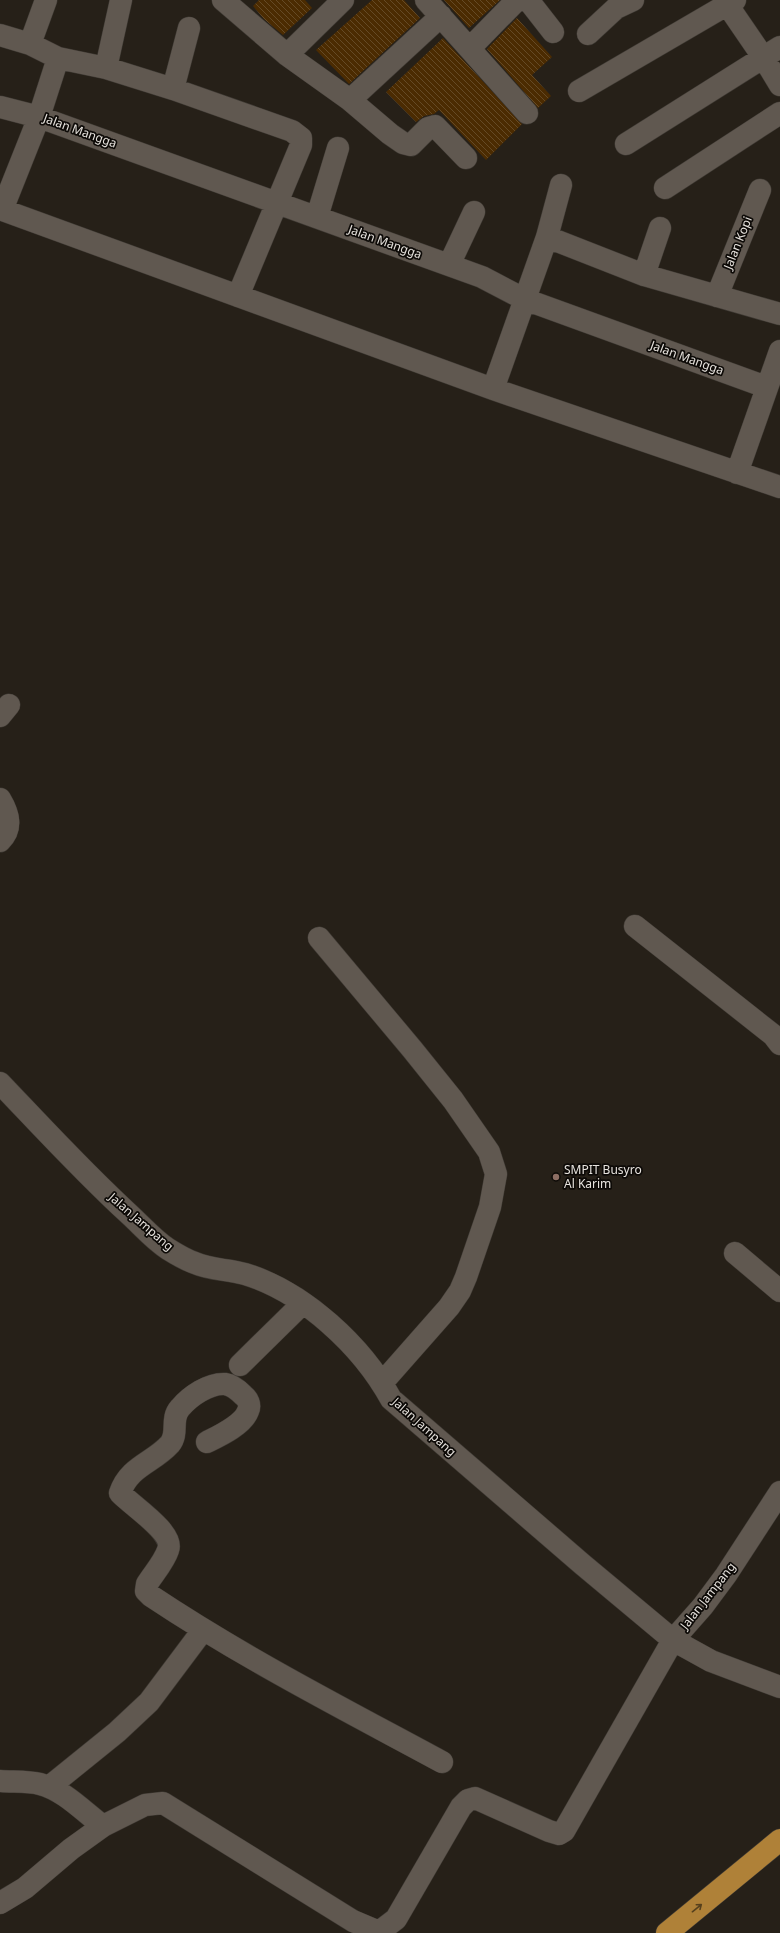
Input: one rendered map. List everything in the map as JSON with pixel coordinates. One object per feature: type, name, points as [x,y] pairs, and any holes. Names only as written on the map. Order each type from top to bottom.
[{"type":"highway","points":[[667,1933],[780,1840]]},
{"type":"street","points":[[30,44],[46,0]]},
{"type":"street","points":[[106,68],[120,0]]},
{"type":"street","points":[[223,0],[287,55],[350,100],[390,134],[403,143],[411,145],[428,128],[435,126],[466,158]]},
{"type":"street","points":[[426,0],[527,113]]},
{"type":"street","points":[[470,48],[517,0]]},
{"type":"street","points":[[528,0],[553,32]]},
{"type":"street","points":[[588,34],[616,8],[632,0]]},
{"type":"street","points":[[579,91],[728,2],[772,52],[780,85]]},
{"type":"street","points":[[287,55],[333,3]]},
{"type":"street","points":[[350,100],[441,16]]},
{"type":"street","points":[[173,90],[189,28]]},
{"type":"street","points":[[0,35],[30,44],[58,58],[106,68],[173,90],[292,131],[301,138],[302,142],[238,296]]},
{"type":"street","points":[[626,144],[772,52]]},
{"type":"street","points":[[58,58],[39,116],[1,209],[493,389],[780,487]]},
{"type":"street","name":"Jalan Mangga","points":[[0,107],[39,116],[482,277],[524,299],[766,386]]},
{"type":"street","points":[[665,188],[780,113]]},
{"type":"street","points":[[317,217],[338,148]]},
{"type":"street","points":[[493,389],[547,237],[561,185]]},
{"type":"street","name":"Jalan Kopi","points":[[717,296],[760,190]]},
{"type":"street","points":[[449,265],[474,212]]},
{"type":"street","points":[[644,275],[660,228]]},
{"type":"street","points":[[547,237],[644,275],[780,314]]},
{"type":"street","points":[[737,473],[766,386],[780,351]]},
{"type":"street","points":[[0,799],[8,816],[9,825],[7,833],[0,841]]},
{"type":"street","points":[[635,926],[773,1035],[780,1044]]},
{"type":"street","points":[[319,938],[412,1049],[452,1100],[489,1152],[496,1174],[490,1207],[460,1292],[449,1307],[382,1383]]},
{"type":"street","name":"Jalan Jampang","points":[[0,1084],[118,1204],[167,1248],[196,1264],[229,1270],[269,1282],[303,1303],[338,1330],[382,1383],[391,1399],[582,1564],[673,1640],[703,1606],[726,1575],[780,1492]]},
{"type":"street","points":[[735,1254],[780,1292]]},
{"type":"street","points":[[240,1365],[303,1303]]},
{"type":"street","points":[[207,1442],[233,1427],[248,1412],[249,1404],[245,1397],[235,1388],[226,1384],[212,1386],[200,1392],[179,1408],[174,1418],[174,1437],[170,1444],[164,1450],[140,1466],[126,1480],[120,1493],[165,1534],[170,1542],[168,1549],[147,1584],[146,1591],[203,1630],[312,1692],[442,1762]]},
{"type":"street","points":[[49,1788],[117,1732],[149,1702],[203,1630]]},
{"type":"street","points":[[0,1903],[25,1888],[71,1849],[103,1826],[145,1805],[163,1803],[353,1921],[379,1932],[396,1919],[461,1807],[468,1800],[475,1798],[549,1831],[559,1834],[564,1831],[673,1640],[711,1661],[780,1687]]},
{"type":"street","points":[[0,1781],[40,1784],[59,1793],[103,1826]]},
{"type":"building","points":[[259,0],[305,0],[312,8],[283,35],[264,19],[253,6]]},
{"type":"building","points":[[372,0],[404,0],[420,18],[349,84],[316,50]]},
{"type":"building","points":[[444,0],[500,0],[469,28]]},
{"type":"building","points":[[517,18],[552,57],[532,75],[551,96],[538,108],[487,49]]},
{"type":"building","points":[[443,38],[522,124],[486,160],[439,110],[434,114],[424,116],[416,122],[386,92]]},
{"type":"place","name":"SMPIT Busyro Al Karim","points":[[556,1177]]}]
